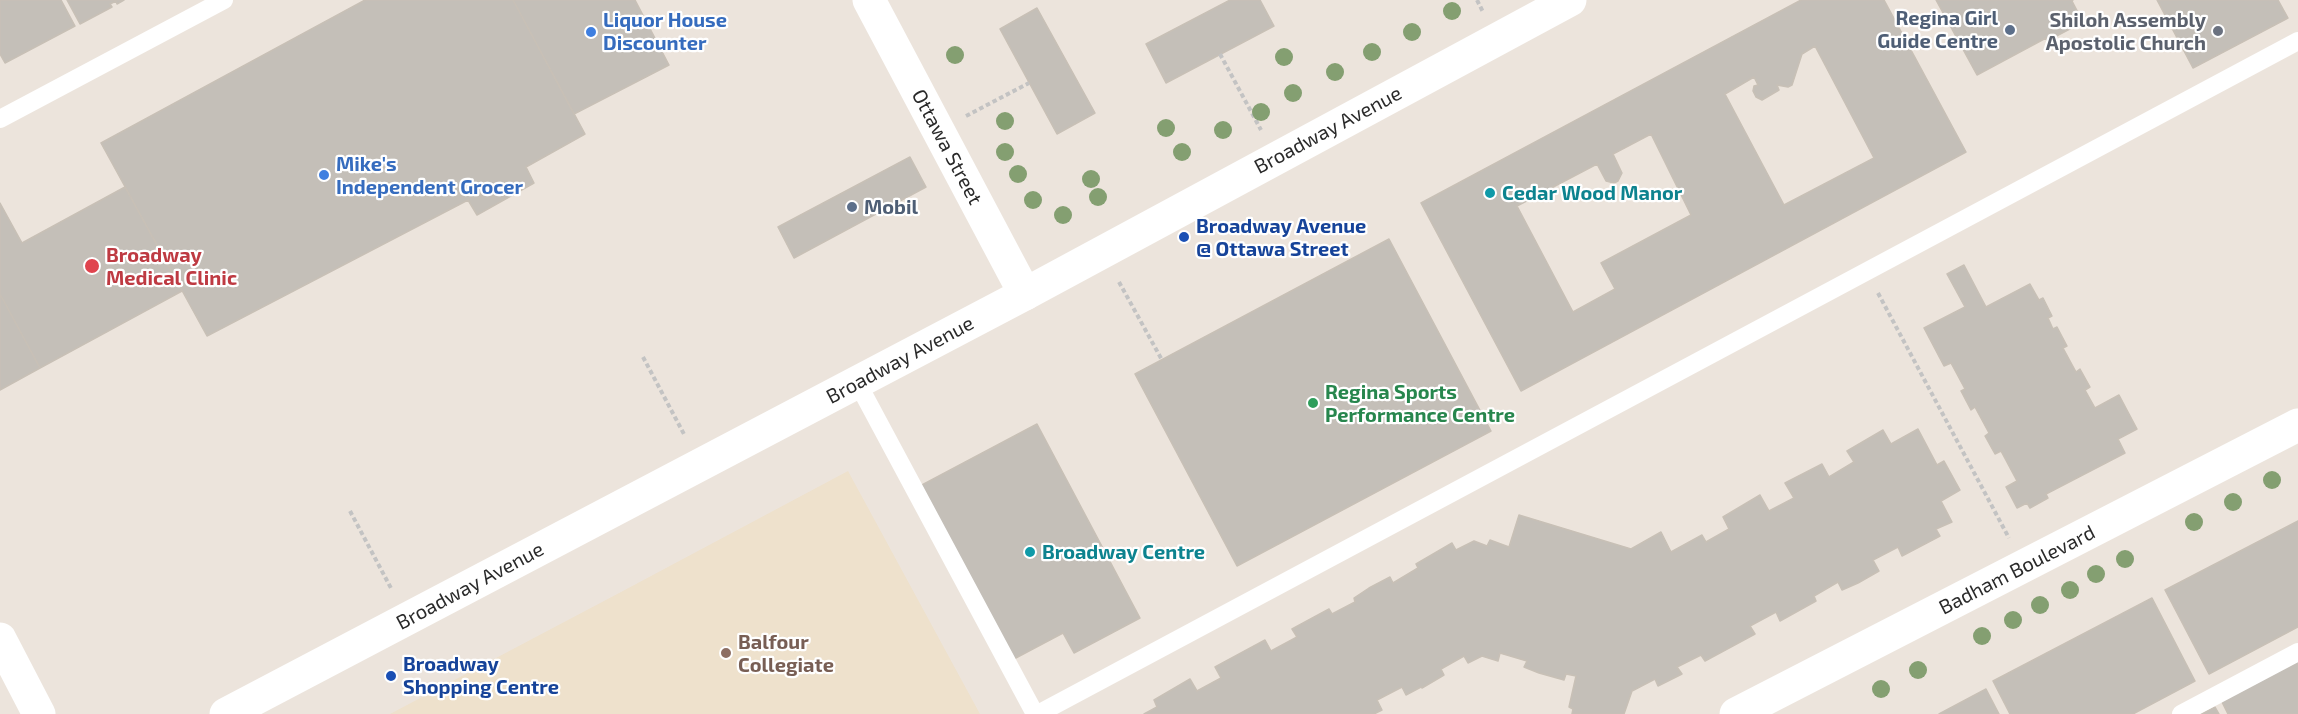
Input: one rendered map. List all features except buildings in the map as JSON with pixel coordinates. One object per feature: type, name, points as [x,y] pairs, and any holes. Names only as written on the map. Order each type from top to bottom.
[{"type":"street","name":"Ottawa Street","points":[[869,0],[1024,294]]},
{"type":"street","name":"Broadway Avenue","points":[[226,714],[1024,294],[1570,0]]},
{"type":"street","name":"Badham Boulevard","points":[[1736,714],[2298,425]]},
{"type":"street","points":[[0,639],[39,714]]},
{"type":"lane","points":[[1,115],[224,0]]},
{"type":"lane","points":[[857,382],[1036,714],[2298,41]]},
{"type":"lane","points":[[2181,714],[2298,652]]},
{"type":"path","points":[[1220,54],[1276,158]]},
{"type":"path","points":[[938,130],[1029,82]]},
{"type":"path","points":[[1102,252],[1162,360]]},
{"type":"path","points":[[1866,272],[2025,567]]},
{"type":"path","points":[[644,357],[700,465]]},
{"type":"path","points":[[350,512],[408,618]]},
{"type":"shaded area","name":"Balfour Collegiate","points":[[848,471],[980,714],[390,714],[621,592]]},
{"type":"place","name":"Regina Girl Guide Centre","points":[[2010,30]]},
{"type":"place","name":"Shiloh Assembly Apostolic Church","points":[[2218,31]]},
{"type":"place","name":"Liquor House Discounter","points":[[591,32]]},
{"type":"place","name":"Mike's Independent Grocer","points":[[324,175]]},
{"type":"place","name":"Cedar Wood Manor","points":[[1490,193]]},
{"type":"place","name":"Mobil","points":[[852,207]]},
{"type":"place","name":"Broadway Avenue @ Ottawa Street","points":[[1184,237]]},
{"type":"place","name":"Broadway Medical Clinic","points":[[92,266]]},
{"type":"place","name":"Regina Sports Performance Centre","points":[[1313,403]]},
{"type":"place","name":"Broadway Centre","points":[[1030,552]]},
{"type":"place","name":"Balfour Collegiate","points":[[726,653]]},
{"type":"place","name":"Broadway Shopping Centre","points":[[391,676]]}]
